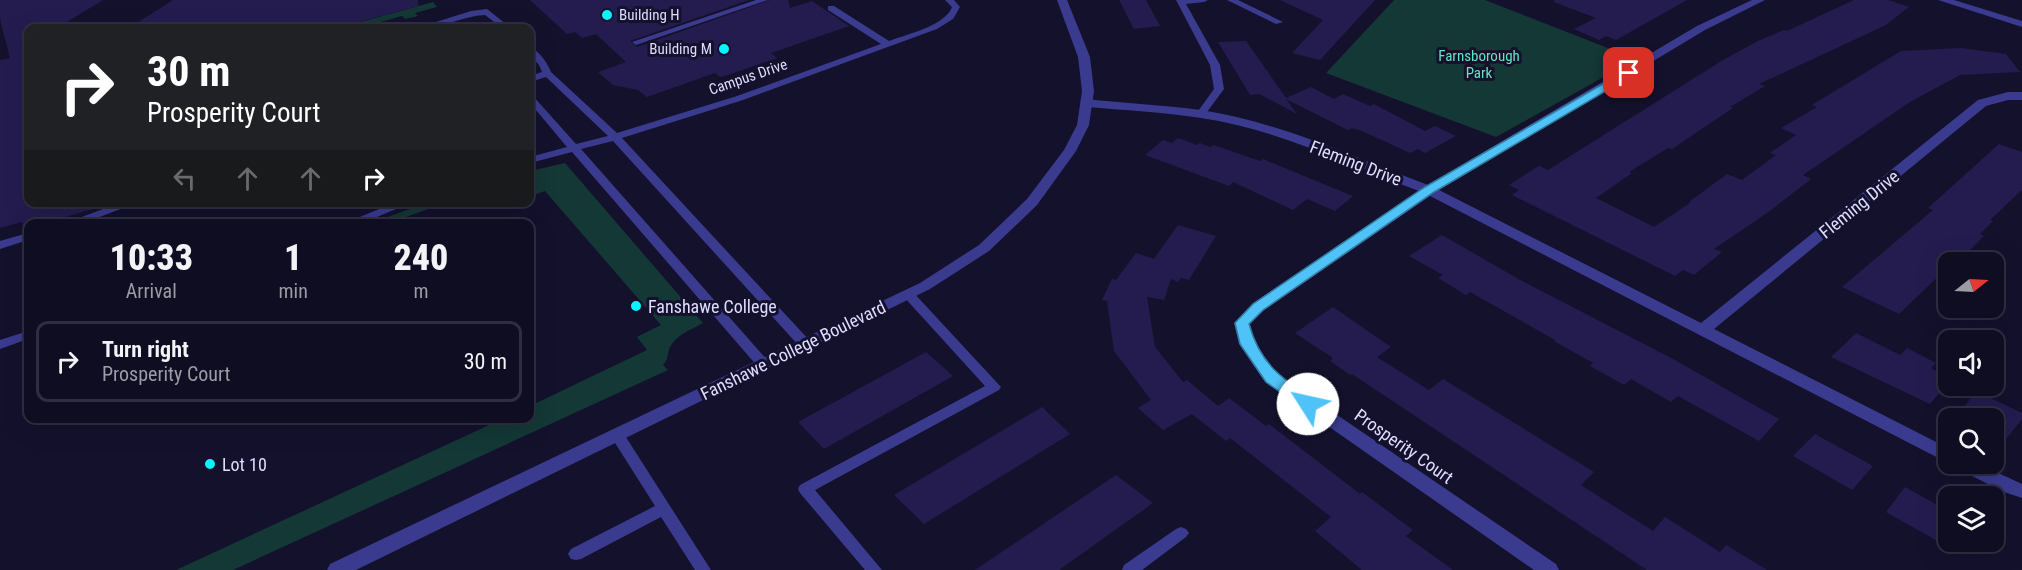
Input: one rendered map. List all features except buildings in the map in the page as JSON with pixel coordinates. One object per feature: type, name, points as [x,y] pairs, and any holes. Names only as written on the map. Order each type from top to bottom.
[{"type":"street","name":"Fanshawe College Boulevard","points":[[337,570],[908,294],[984,248],[1032,202],[1070,151],[1083,125],[1088,91],[1084,57],[1062,0]]},
{"type":"street","points":[[1943,0],[2022,24]]},
{"type":"street","points":[[1429,190],[1701,28],[1756,1]]},
{"type":"street","name":"Fleming Drive","points":[[1704,329],[1982,103],[2008,96],[2022,96]]},
{"type":"street","name":"Fleming Drive","points":[[1086,104],[1200,114],[1275,132],[1429,190],[1938,451]]},
{"type":"street","name":"Prosperity Court","points":[[1429,190],[1258,307],[1242,323],[1247,344],[1271,378],[1549,570]]},
{"type":"street","points":[[1984,474],[2022,491]]},
{"type":"lane","points":[[636,42],[764,0]]},
{"type":"lane","name":"Campus Drive","points":[[534,159],[615,137],[740,98],[888,44],[946,21],[955,12],[956,7],[949,0]]},
{"type":"lane","points":[[1200,114],[1219,89],[1215,65],[1181,1],[1204,0]]},
{"type":"lane","points":[[1232,0],[1280,22]]},
{"type":"lane","points":[[831,8],[888,44]]},
{"type":"lane","points":[[435,24],[474,13],[487,12],[502,24]]},
{"type":"lane","points":[[534,54],[548,73],[615,137],[805,344]]},
{"type":"lane","points":[[534,78],[548,73]]},
{"type":"lane","points":[[534,103],[763,364]]},
{"type":"lane","points":[[83,219],[119,207]]},
{"type":"lane","points":[[362,219],[394,207]]},
{"type":"lane","points":[[0,245],[24,237]]},
{"type":"lane","points":[[874,570],[805,489],[994,387],[908,294]]},
{"type":"lane","points":[[0,345],[24,336]]},
{"type":"lane","points":[[617,435],[703,570]]},
{"type":"lane","points":[[576,554],[663,509]]},
{"type":"lane","points":[[1130,570],[1181,533]]},
{"type":"green space","name":"Farnsborough Park","points":[[1394,0],[1485,0],[1636,59],[1496,137],[1326,73]]},
{"type":"green space","points":[[433,2],[437,7],[415,13],[418,16],[405,19],[402,16],[373,24],[353,24]]},
{"type":"green space","points":[[565,163],[703,323],[673,343],[663,365],[668,370],[233,570],[176,570],[493,423],[534,423],[534,404],[647,350],[637,337],[661,325],[545,191],[534,195],[534,170]]},
{"type":"green space","points":[[415,207],[434,207],[400,219],[382,219]]},
{"type":"place","name":"Building H","points":[[607,15]]},
{"type":"place","name":"Building M","points":[[724,49]]},
{"type":"place","name":"Fanshawe College","points":[[636,306]]},
{"type":"place","name":"Lot 10","points":[[210,464]]},
{"type":"route","points":[[1308,404],[1271,378],[1247,344],[1242,323],[1258,307],[1429,190],[1629,73]]}]
